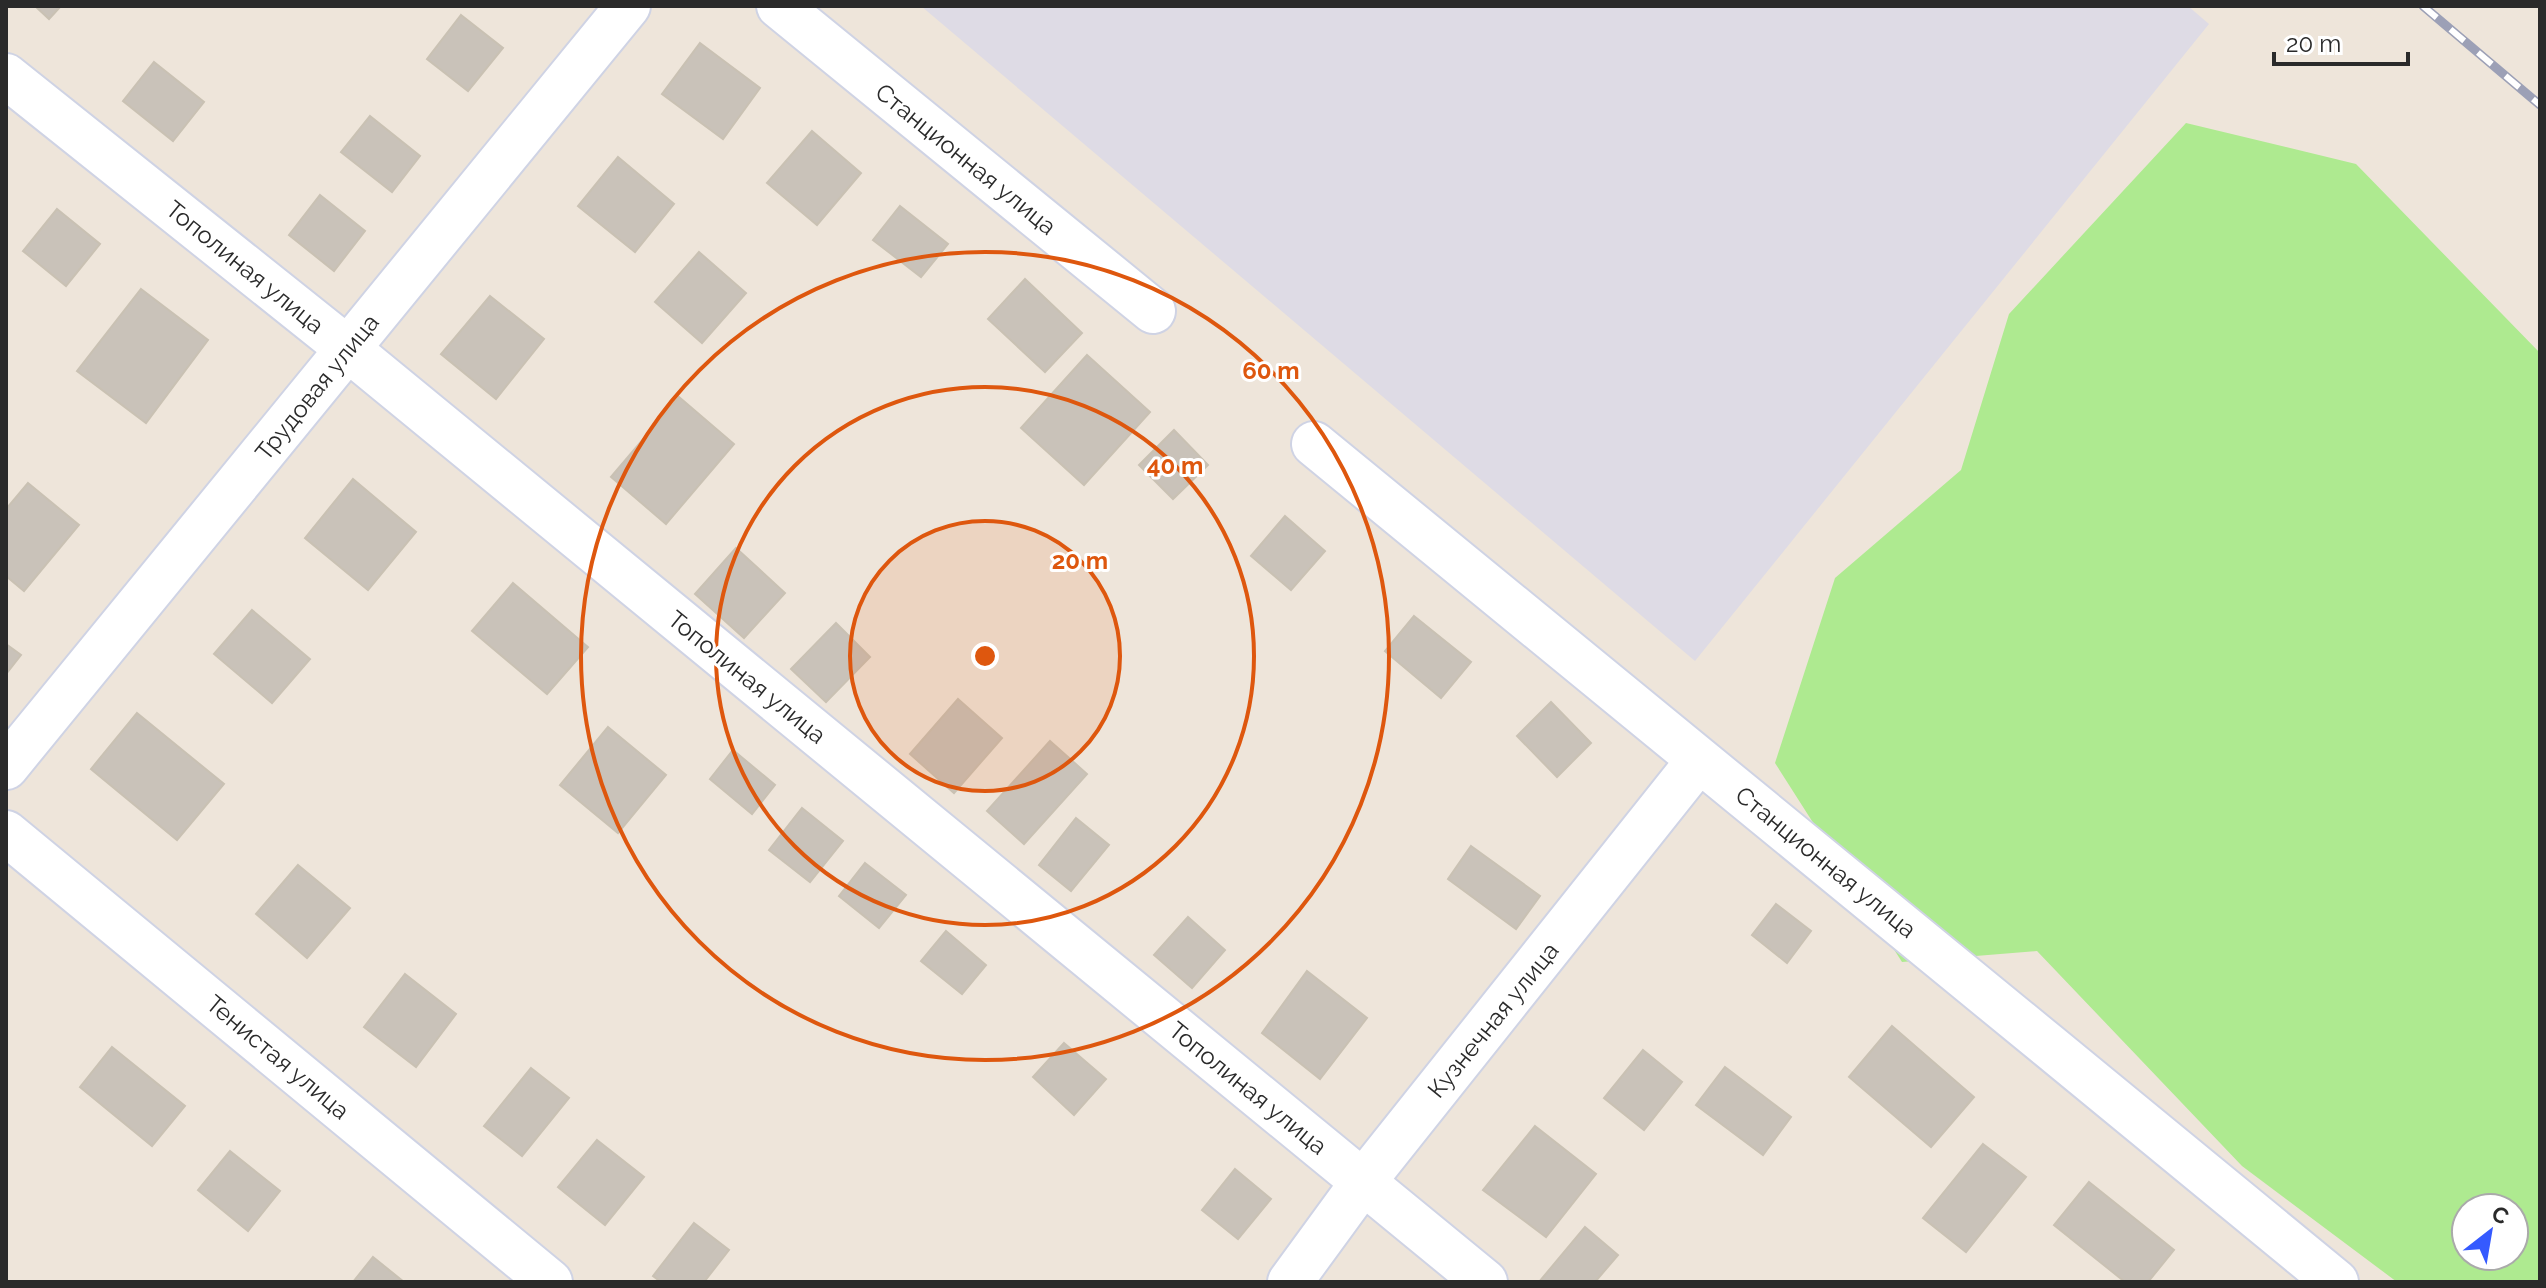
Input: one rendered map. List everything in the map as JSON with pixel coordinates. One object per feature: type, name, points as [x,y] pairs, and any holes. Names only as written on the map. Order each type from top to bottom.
[{"type":"street","name":"Трудовая улица","points":[[6,767],[628,6]]},
{"type":"street","name":"Станционная улица","points":[[779,6],[1153,311]]},
{"type":"street","name":"Тополиная улица","points":[[6,76],[348,349],[1485,1282]]},
{"type":"street","name":"Станционная улица","points":[[1314,444],[2336,1282]]},
{"type":"street","name":"Кузнечная улица","points":[[1290,1282],[1363,1182],[1699,760]]},
{"type":"street","name":"Тенистая улица","points":[[6,833],[550,1282]]},
{"type":"shaded area","points":[[921,6],[2188,6],[2209,24],[1695,661]]},
{"type":"green space","points":[[2186,123],[2356,164],[2540,353],[2540,1282],[2397,1282],[2242,1166],[2037,951],[1902,962],[1775,763],[1835,578],[1961,470],[2009,314]]},
{"type":"building","points":[[35,6],[61,6],[49,19]]},
{"type":"building","points":[[461,15],[503,48],[468,91],[427,59]]},
{"type":"building","points":[[700,43],[760,88],[723,139],[662,94]]},
{"type":"building","points":[[154,62],[204,102],[173,141],[123,101]]},
{"type":"building","points":[[370,116],[420,156],[392,192],[341,152]]},
{"type":"building","points":[[812,131],[861,173],[817,225],[767,183]]},
{"type":"building","points":[[618,157],[674,204],[635,252],[578,206]]},
{"type":"building","points":[[320,195],[365,231],[334,271],[289,235]]},
{"type":"building","points":[[900,206],[948,244],[921,277],[873,240]]},
{"type":"building","points":[[57,209],[100,244],[66,286],[23,251]]},
{"type":"building","points":[[699,252],[746,293],[702,343],[655,302]]},
{"type":"building","points":[[1025,279],[1082,333],[1045,372],[988,319]]},
{"type":"building","points":[[141,289],[208,340],[146,423],[77,371]]},
{"type":"building","points":[[490,296],[544,339],[496,399],[441,354]]},
{"type":"building","points":[[1087,355],[1150,412],[1084,485],[1021,428]]},
{"type":"building","points":[[679,397],[734,444],[666,524],[611,477]]},
{"type":"building","points":[[1174,430],[1208,465],[1173,499],[1139,465]]},
{"type":"building","points":[[353,479],[416,532],[368,590],[305,538]]},
{"type":"building","points":[[28,483],[79,525],[24,591],[6,576],[6,509]]},
{"type":"building","points":[[1285,516],[1325,551],[1291,590],[1251,556]]},
{"type":"building","points":[[736,548],[785,593],[744,638],[695,594]]},
{"type":"building","points":[[513,583],[588,647],[547,694],[472,631]]},
{"type":"building","points":[[252,610],[310,659],[272,703],[214,654]]},
{"type":"building","points":[[1414,616],[1471,662],[1441,698],[1385,651]]},
{"type":"building","points":[[836,623],[870,657],[826,702],[791,669]]},
{"type":"building","points":[[6,644],[21,655],[6,674]]},
{"type":"building","points":[[958,699],[1002,738],[954,793],[910,754]]},
{"type":"building","points":[[1551,702],[1591,743],[1557,777],[1517,736]]},
{"type":"building","points":[[137,713],[224,784],[177,840],[91,769]]},
{"type":"building","points":[[608,727],[666,775],[618,833],[560,785]]},
{"type":"building","points":[[1050,741],[1087,774],[1024,844],[987,811]]},
{"type":"building","points":[[733,750],[775,785],[752,814],[710,779]]},
{"type":"building","points":[[802,808],[843,841],[810,882],[769,850]]},
{"type":"building","points":[[1076,818],[1109,845],[1071,891],[1039,865]]},
{"type":"building","points":[[1471,846],[1540,896],[1516,929],[1448,879]]},
{"type":"building","points":[[865,863],[906,895],[879,928],[839,896]]},
{"type":"building","points":[[298,865],[350,908],[307,958],[256,914]]},
{"type":"building","points":[[1776,904],[1811,931],[1787,963],[1752,935]]},
{"type":"building","points":[[1188,917],[1225,950],[1192,988],[1154,955]]},
{"type":"building","points":[[946,931],[986,965],[962,994],[921,961]]},
{"type":"building","points":[[1307,971],[1367,1018],[1320,1079],[1262,1033]]},
{"type":"building","points":[[405,974],[456,1014],[416,1067],[364,1027]]},
{"type":"building","points":[[1892,1026],[1974,1097],[1931,1147],[1849,1077]]},
{"type":"building","points":[[1064,1043],[1106,1079],[1074,1115],[1033,1077]]},
{"type":"building","points":[[112,1047],[185,1106],[152,1146],[80,1087]]},
{"type":"building","points":[[1643,1050],[1682,1082],[1644,1130],[1604,1098]]},
{"type":"building","points":[[1725,1067],[1791,1117],[1763,1155],[1696,1105]]},
{"type":"building","points":[[531,1068],[569,1098],[522,1156],[484,1126]]},
{"type":"building","points":[[1535,1126],[1596,1174],[1546,1237],[1483,1190]]},
{"type":"building","points":[[597,1140],[644,1177],[605,1225],[558,1187]]},
{"type":"building","points":[[1983,1144],[2026,1177],[1966,1252],[1923,1218]]},
{"type":"building","points":[[230,1151],[280,1191],[248,1231],[198,1190]]},
{"type":"building","points":[[1235,1169],[1271,1199],[1238,1239],[1202,1210]]},
{"type":"building","points":[[2089,1182],[2174,1250],[2148,1282],[2125,1282],[2054,1225]]},
{"type":"building","points":[[694,1223],[729,1250],[704,1282],[661,1282],[653,1276]]},
{"type":"building","points":[[1585,1227],[1618,1255],[1595,1282],[1539,1282]]},
{"type":"building","points":[[373,1257],[404,1282],[353,1282]]},
{"type":"railway","points":[[2423,6],[2540,105]]}]
